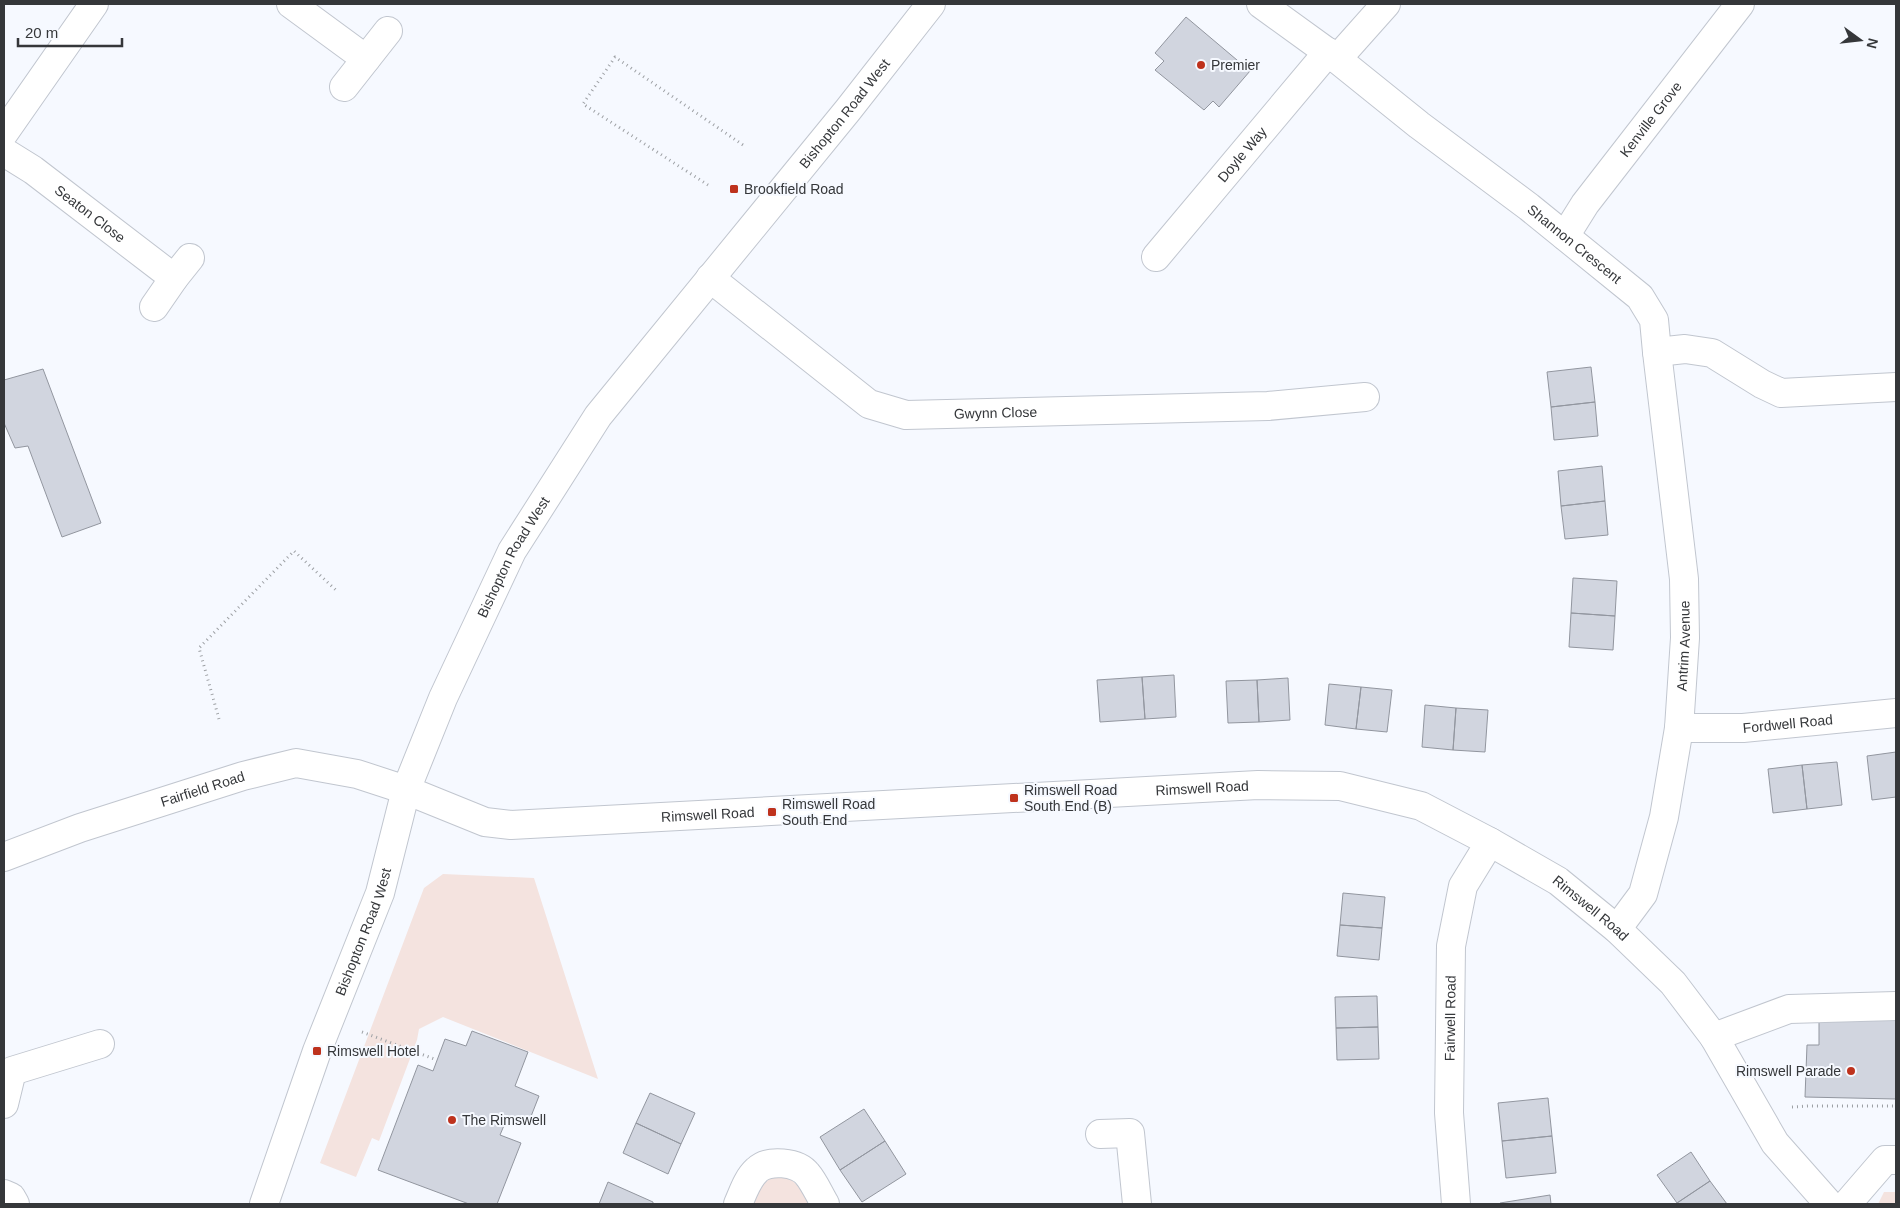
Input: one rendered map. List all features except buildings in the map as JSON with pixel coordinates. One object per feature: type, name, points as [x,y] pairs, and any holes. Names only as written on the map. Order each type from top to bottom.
[{"type":"street","points":[[4,133],[94,4]]},
{"type":"street","points":[[291,4],[366,58]]},
{"type":"street","name":"Bishopton Road West","points":[[264,1204],[317,1051],[380,893],[406,790],[443,698],[512,551],[598,416],[848,110],[931,4]]},
{"type":"street","name":"Shannon Crescent","points":[[1261,4],[1332,56],[1565,236],[1640,297],[1654,320],[1657,352]]},
{"type":"street","name":"Doyle Way","points":[[1156,257],[1332,56],[1386,4]]},
{"type":"street","name":"Kenville Grove","points":[[1565,236],[1585,204],[1740,4]]},
{"type":"street","points":[[344,87],[388,31]]},
{"type":"street","name":"Seaton Close","points":[[4,152],[182,268],[154,307]]},
{"type":"street","name":"Gwynn Close","points":[[710,278],[869,404],[906,415],[1268,406],[1326,389],[1365,397]]},
{"type":"street","points":[[1657,352],[1685,349],[1712,353],[1762,384],[1781,393],[1896,387]]},
{"type":"street","name":"Antrim Avenue","points":[[1617,929],[1643,894],[1664,817],[1679,728],[1685,638],[1684,579],[1657,352]]},
{"type":"street","name":"Fordwell Road","points":[[1679,728],[1743,728],[1896,713]]},
{"type":"street","name":"Fairfield Road","points":[[4,857],[80,828],[243,776],[296,763],[357,774],[406,790]]},
{"type":"street","name":"Rimswell Road","points":[[406,790],[485,822],[511,826],[1258,785],[1340,786],[1421,806],[1490,842],[1558,881],[1617,929],[1673,983],[1714,1038],[1775,1143],[1829,1204]]},
{"type":"street","name":"Fairwell Road","points":[[1456,1204],[1449,1113],[1451,946],[1462,886],[1490,842]]},
{"type":"street","points":[[1714,1038],[1789,1009],[1896,1006]]},
{"type":"street","points":[[4,1104],[12,1071],[100,1044]]},
{"type":"street","points":[[1100,1134],[1130,1133],[1137,1204]]},
{"type":"street","points":[[1847,1204],[1885,1160],[1896,1160]]},
{"type":"street","points":[[738,1204],[746,1184],[757,1169],[773,1163],[789,1164],[806,1172],[825,1204]]},
{"type":"street","points":[[4,1194],[12,1197],[15,1204]]},
{"type":"path","points":[[708,185],[583,104],[615,57],[744,145]]},
{"type":"path","points":[[219,719],[199,648],[294,552],[338,592]]},
{"type":"path","points":[[362,1032],[437,1060]]},
{"type":"path","points":[[1784,1108],[1809,1106],[1896,1106]]},
{"type":"shaded area","points":[[443,874],[534,878],[598,1079],[443,1017],[419,1029],[417,1040],[379,1141],[372,1138],[356,1177],[320,1163],[424,888]]},
{"type":"shaded area","points":[[783,1175],[796,1183],[810,1204],[753,1204],[763,1184],[771,1178]]},
{"type":"shaded area","points":[[1884,1192],[1896,1192],[1896,1204],[1878,1204]]},
{"type":"place","name":"Premier","points":[[1201,65]]},
{"type":"place","name":"Brookfield Road","points":[[734,189]]},
{"type":"place","name":"Rimswell Road South End (B)","points":[[1014,798]]},
{"type":"place","name":"Rimswell Road South End","points":[[772,812]]},
{"type":"place","name":"Rimswell Hotel","points":[[317,1051]]},
{"type":"place","name":"Rimswell Parade","points":[[1851,1071]]},
{"type":"place","name":"The Rimswell","points":[[452,1120]]}]
